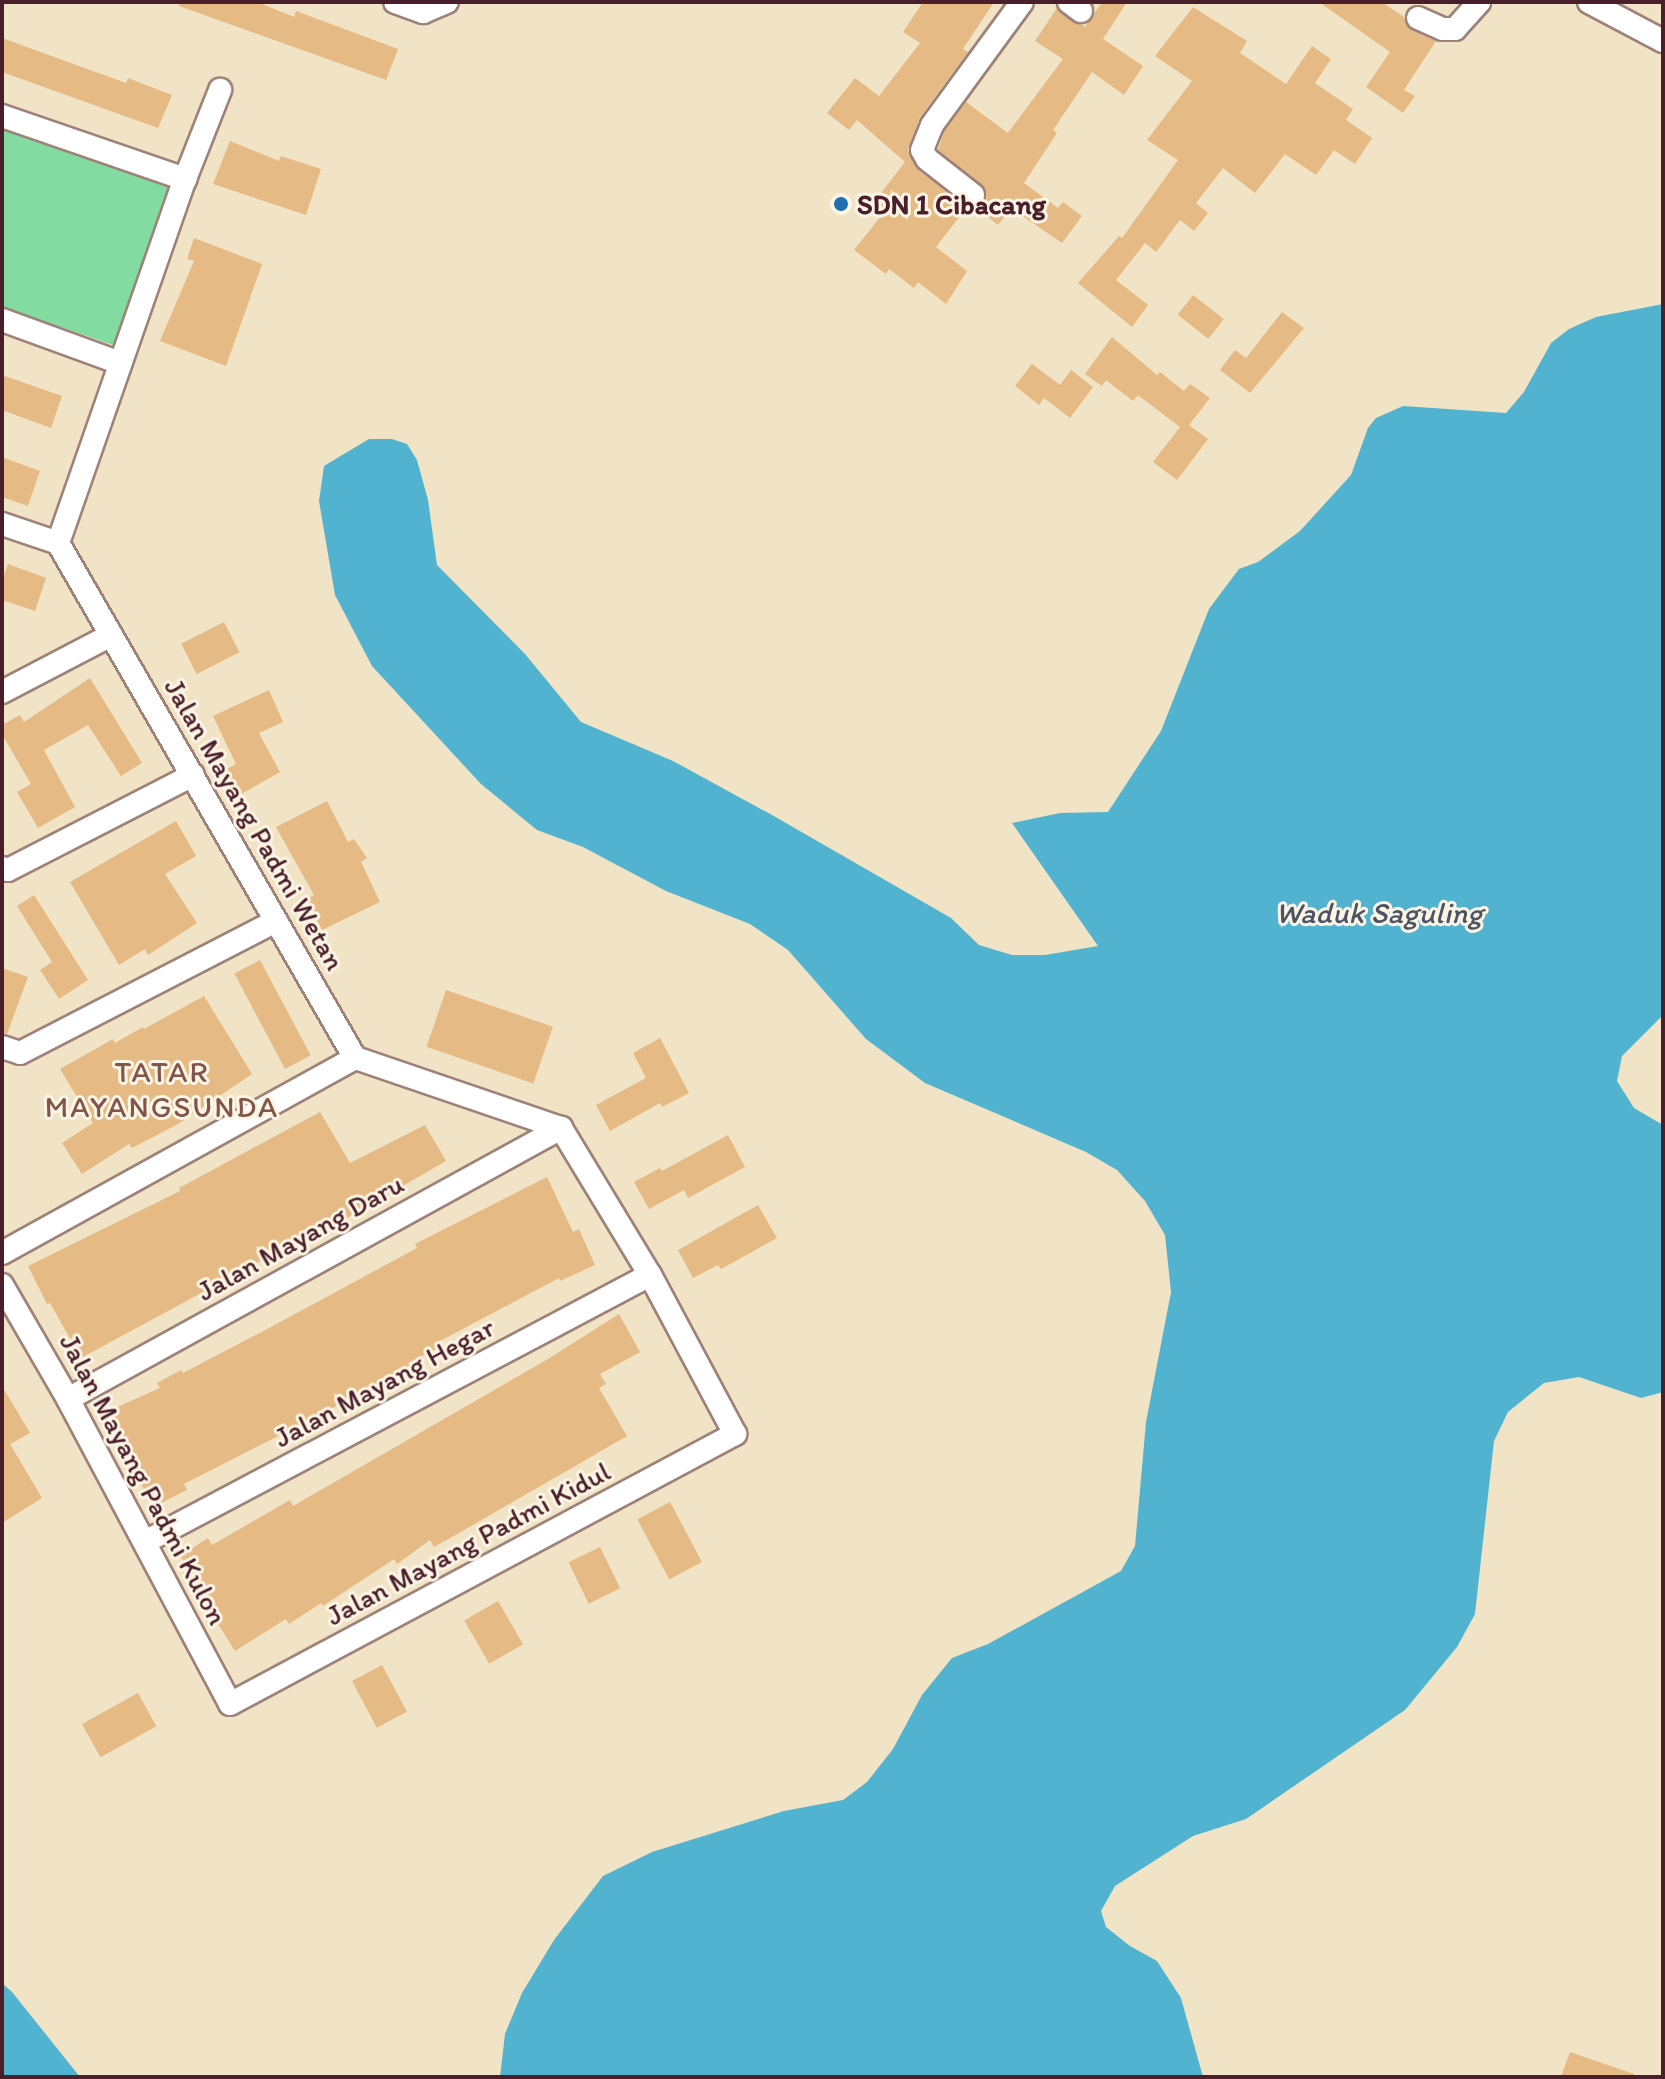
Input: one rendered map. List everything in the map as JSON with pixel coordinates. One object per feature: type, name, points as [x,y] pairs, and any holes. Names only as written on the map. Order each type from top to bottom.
[{"type":"street","points":[[395,2],[423,12],[447,2]]},
{"type":"street","points":[[973,195],[927,159],[922,150],[932,125],[1022,2]]},
{"type":"street","points":[[1418,18],[1443,29],[1455,29],[1479,2]]},
{"type":"street","points":[[1589,2],[1663,41]]},
{"type":"street","points":[[2,524],[58,543],[185,179],[220,90]]},
{"type":"street","points":[[2,116],[185,179]]},
{"type":"street","points":[[2,320],[120,363]]},
{"type":"street","name":"Jalan Mayang Padmi Wetan","points":[[58,543],[355,1058]]},
{"type":"street","points":[[2,692],[111,635]]},
{"type":"street","points":[[2,868],[8,870],[193,775]]},
{"type":"street","points":[[2,1047],[20,1053],[276,921]]},
{"type":"street","points":[[2,1253],[355,1058],[561,1128],[650,1275]]},
{"type":"street","name":"Jalan Mayang Daru","points":[[68,1399],[561,1128]]},
{"type":"street","name":"Jalan Mayang Padmi Kidul","points":[[230,1704],[735,1434],[650,1275]]},
{"type":"street","name":"Jalan Mayang Hegar","points":[[145,1542],[650,1275]]},
{"type":"street","name":"Jalan Mayang Padmi Kulon","points":[[2,1285],[68,1399],[230,1704]]},
{"type":"green space","points":[[2,128],[174,186],[119,347],[2,307]]},
{"type":"water","name":"Waduk Saguling","points":[[1663,304],[1663,1015],[1622,1056],[1617,1081],[1634,1108],[1663,1125],[1663,1392],[1641,1398],[1579,1377],[1544,1383],[1508,1412],[1494,1441],[1475,1614],[1457,1647],[1405,1710],[1246,1819],[1193,1836],[1115,1886],[1101,1911],[1106,1927],[1130,1946],[1157,1961],[1181,1998],[1203,2077],[500,2077],[505,2034],[522,1993],[554,1940],[603,1876],[652,1852],[784,1811],[843,1800],[867,1782],[893,1749],[922,1695],[952,1658],[988,1644],[1121,1571],[1135,1546],[1146,1422],[1171,1292],[1165,1235],[1145,1201],[1117,1170],[1086,1152],[925,1083],[866,1039],[788,950],[750,924],[666,891],[583,847],[537,830],[481,784],[372,666],[335,595],[319,501],[324,466],[369,439],[392,439],[407,444],[417,460],[428,500],[437,565],[525,654],[581,722],[673,761],[772,815],[951,918],[979,945],[1012,955],[1045,955],[1098,946],[1012,823],[1060,813],[1108,812],[1161,731],[1209,609],[1239,569],[1258,562],[1300,531],[1351,475],[1368,428],[1376,418],[1403,406],[1506,413],[1524,392],[1551,343],[1569,329],[1596,317]]},
{"type":"water","points":[[2,1983],[12,1992],[80,2077],[2,2077]]},
{"type":"building","points":[[180,2],[257,2],[294,17],[296,11],[398,49],[386,80],[179,6]]},
{"type":"building","points":[[923,2],[994,2],[963,49],[968,52],[920,117],[908,150],[918,170],[967,207],[936,247],[967,271],[946,304],[918,282],[914,288],[889,269],[886,274],[854,250],[885,211],[874,202],[905,162],[857,120],[849,130],[827,113],[855,78],[879,96],[920,43],[903,32]]},
{"type":"building","points":[[1102,2],[1127,2],[1103,39],[1143,66],[1124,95],[1092,72],[1053,130],[1057,133],[1024,183],[1058,208],[1063,202],[1082,216],[1062,243],[1011,208],[998,225],[976,208],[987,198],[982,185],[938,150],[944,132],[966,102],[1008,133],[1063,59],[1035,41],[1057,8],[1085,27]]},
{"type":"building","points":[[1319,2],[1382,2],[1404,17],[1412,30],[1436,41],[1404,90],[1415,96],[1403,113],[1366,87],[1390,52]]},
{"type":"building","points":[[1193,7],[1247,41],[1240,53],[1286,84],[1312,46],[1331,59],[1315,83],[1353,109],[1346,120],[1372,138],[1355,164],[1334,150],[1316,175],[1285,154],[1255,193],[1223,168],[1196,203],[1208,213],[1194,231],[1180,220],[1156,252],[1145,243],[1116,280],[1148,305],[1132,327],[1078,283],[1119,236],[1122,238],[1178,160],[1147,140],[1192,81],[1155,56]]},
{"type":"building","points":[[2,38],[126,83],[128,78],[172,95],[158,128],[2,72]]},
{"type":"building","points":[[230,141],[279,161],[281,156],[321,169],[306,215],[213,184]]},
{"type":"building","points":[[194,238],[262,264],[226,366],[160,341],[194,261],[187,259]]},
{"type":"building","points":[[1193,295],[1224,319],[1208,339],[1178,315]]},
{"type":"building","points":[[1282,312],[1304,328],[1250,393],[1220,370],[1235,350],[1246,358]]},
{"type":"building","points":[[1112,337],[1157,375],[1160,372],[1184,391],[1190,384],[1210,398],[1189,425],[1208,439],[1177,480],[1153,462],[1180,427],[1138,395],[1133,401],[1106,380],[1102,386],[1085,374]]},
{"type":"building","points":[[1032,364],[1060,385],[1071,370],[1093,387],[1070,418],[1044,398],[1039,405],[1015,386]]},
{"type":"building","points":[[2,375],[62,396],[51,428],[2,410]]},
{"type":"building","points":[[2,457],[40,471],[28,506],[2,497]]},
{"type":"building","points":[[8,564],[46,578],[35,611],[2,600],[2,582]]},
{"type":"building","points":[[224,622],[239,652],[197,674],[181,644]]},
{"type":"building","points":[[90,678],[142,763],[121,776],[88,725],[44,750],[75,807],[38,828],[17,792],[31,784],[2,734],[2,725],[20,715],[24,722]]},
{"type":"building","points":[[269,690],[283,722],[259,733],[280,772],[236,797],[222,772],[236,764],[213,716]]},
{"type":"building","points":[[327,801],[348,842],[354,839],[367,858],[361,862],[380,902],[322,930],[306,899],[314,895],[276,827]]},
{"type":"building","points":[[176,821],[196,856],[165,874],[197,923],[148,955],[145,949],[119,965],[70,882]]},
{"type":"building","points":[[34,895],[88,980],[59,999],[40,970],[52,962],[17,906]]},
{"type":"building","points":[[260,960],[311,1055],[285,1069],[234,974]]},
{"type":"building","points":[[2,968],[28,977],[7,1034],[2,1033]]},
{"type":"building","points":[[446,990],[553,1027],[533,1084],[426,1047]]},
{"type":"building","points":[[204,996],[252,1074],[178,1124],[132,1148],[129,1144],[82,1174],[62,1143],[93,1123],[60,1069],[113,1039],[115,1043]]},
{"type":"building","points":[[660,1038],[689,1093],[662,1107],[660,1103],[610,1131],[596,1105],[646,1078],[633,1053]]},
{"type":"building","points":[[320,1112],[350,1163],[425,1125],[446,1161],[307,1241],[305,1237],[81,1358],[50,1303],[47,1304],[28,1266],[180,1191],[179,1188]]},
{"type":"building","points":[[728,1135],[745,1167],[688,1198],[684,1190],[649,1209],[634,1182],[660,1168],[662,1171]]},
{"type":"building","points":[[547,1177],[573,1232],[579,1229],[595,1265],[560,1281],[559,1278],[440,1341],[442,1346],[408,1363],[411,1368],[184,1484],[187,1490],[153,1507],[104,1413],[160,1388],[157,1383],[181,1370],[183,1373],[271,1327],[417,1248],[415,1244]]},
{"type":"building","points":[[758,1205],[777,1238],[721,1269],[718,1265],[693,1278],[678,1250]]},
{"type":"building","points":[[619,1314],[640,1352],[600,1374],[606,1384],[599,1388],[627,1436],[434,1547],[430,1540],[397,1564],[394,1559],[323,1606],[321,1603],[289,1624],[286,1619],[235,1651],[215,1619],[220,1616],[180,1556],[208,1538],[212,1545],[290,1500],[293,1506],[548,1359]]},
{"type":"building","points":[[2,1386],[30,1433],[10,1444],[42,1498],[2,1523]]},
{"type":"building","points":[[670,1502],[702,1562],[669,1579],[637,1519]]},
{"type":"building","points":[[600,1547],[620,1588],[589,1604],[569,1562]]},
{"type":"building","points":[[498,1601],[523,1644],[489,1664],[464,1620]]},
{"type":"building","points":[[382,1665],[407,1712],[377,1728],[352,1681]]},
{"type":"building","points":[[138,1693],[156,1726],[100,1757],[82,1724]]},
{"type":"building","points":[[1570,2052],[1634,2074],[1633,2077],[1561,2077]]},
{"type":"place","name":"SDN 1 Cibacang","points":[[841,204]]},
{"type":"district","name":"TATAR MAYANGSUNDA","points":[[162,1089]]}]
